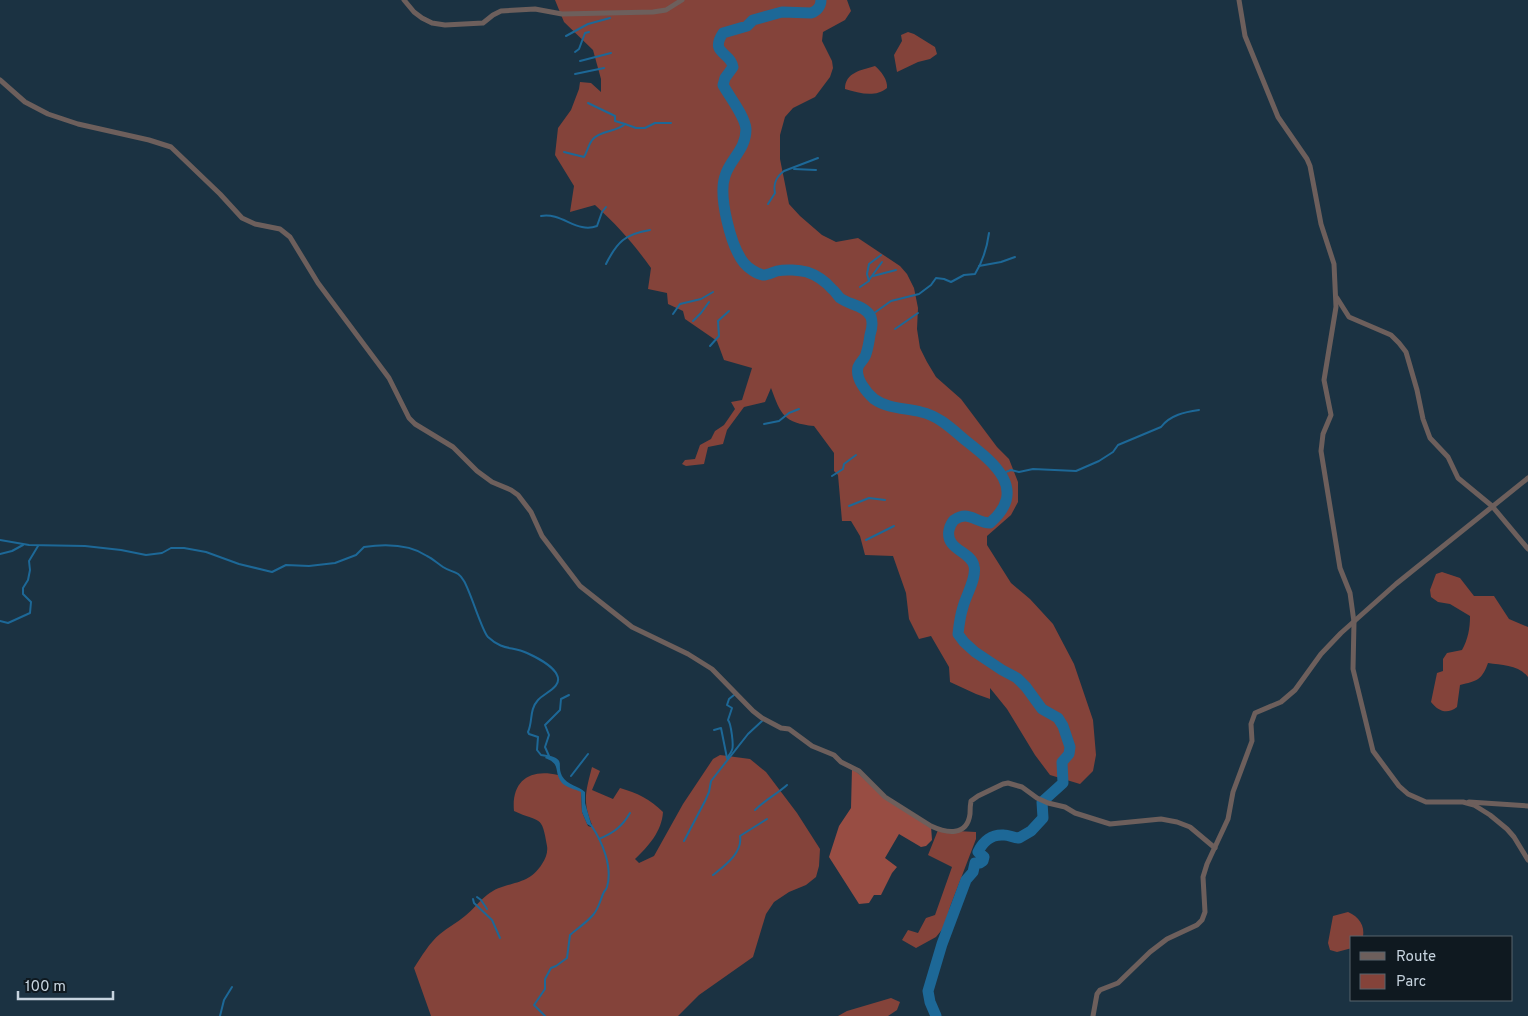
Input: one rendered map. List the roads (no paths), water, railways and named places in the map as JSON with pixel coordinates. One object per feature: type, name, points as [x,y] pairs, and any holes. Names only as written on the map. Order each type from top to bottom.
[{"type":"street","points":[[404,0],[422,18],[445,25],[483,23],[501,11],[535,9],[562,14],[653,12],[666,10],[682,0]]},
{"type":"street","points":[[1239,0],[1245,36],[1278,117],[1310,166],[1321,224],[1334,264],[1336,306],[1324,380],[1331,414],[1323,434],[1321,451],[1340,568],[1350,593],[1354,622],[1352,669],[1373,752],[1399,786],[1408,794],[1426,802],[1528,806]]},
{"type":"street","points":[[0,80],[25,102],[48,114],[78,124],[150,140],[171,147],[242,218],[255,224],[280,230],[290,237],[318,283],[389,378],[410,418],[415,424],[463,455],[477,471],[492,482],[518,495],[531,512],[542,536],[580,586],[632,627],[688,654],[712,669],[762,718],[789,730],[812,746],[834,755],[841,762],[859,772],[886,797],[931,826],[938,830],[959,831],[970,815],[971,801],[1008,783],[1022,787],[1037,798],[1048,803],[1065,807],[1075,813],[1110,824],[1161,819],[1177,822],[1190,827],[1214,848]]},
{"type":"street","points":[[1335,296],[1349,317],[1391,335],[1400,343],[1406,352],[1423,419],[1430,438],[1448,457],[1458,478],[1492,506],[1528,549]]},
{"type":"street","points":[[1093,1016],[1097,994],[1100,990],[1118,983],[1150,952],[1167,939],[1197,925],[1202,920],[1205,912],[1203,877],[1228,819],[1233,792],[1252,741],[1253,717],[1256,713],[1281,702],[1295,690],[1321,654],[1354,622],[1396,584],[1528,478]]},
{"type":"street","points":[[1463,802],[1474,805],[1507,829],[1514,836],[1528,860]]},
{"type":"water","points":[[547,755],[559,761],[560,772],[564,779],[585,792],[585,803],[592,827],[587,824],[582,812],[581,792],[562,783],[554,763],[545,758]]},
{"type":"waterway","points":[[821,0],[818,8],[811,13],[782,12],[753,20],[747,26],[723,33],[719,40],[719,49],[729,58],[733,67],[725,78],[723,85],[740,112],[746,129],[741,149],[727,170],[723,185],[723,196],[730,234],[744,263],[755,272],[763,275],[784,270],[807,272],[824,281],[840,298],[865,310],[871,317],[872,326],[868,347],[857,371],[868,393],[885,405],[921,412],[939,420],[986,457],[1003,477],[1007,488],[1006,499],[1001,511],[990,523],[964,516],[954,520],[949,529],[951,542],[972,561],[975,571],[964,602],[958,634],[975,652],[1017,678],[1042,709],[1058,718],[1063,726],[1070,747],[1069,754],[1062,762],[1063,783],[1042,802],[1043,818],[1031,831],[1019,838],[1004,835],[992,837],[982,845],[978,852],[984,857],[983,861],[975,863],[973,872],[966,880],[942,944],[928,991],[936,1016]]},
{"type":"waterway","points":[[566,36],[588,24],[610,18]]},
{"type":"waterway","points":[[575,52],[579,49],[585,33],[589,32]]},
{"type":"waterway","points":[[580,61],[611,53]]},
{"type":"waterway","points":[[575,74],[604,68]]},
{"type":"waterway","points":[[588,103],[615,116],[615,121],[625,124]]},
{"type":"waterway","points":[[564,152],[584,157],[590,143],[596,136],[622,127],[625,124],[636,128],[645,128],[655,123],[671,123]]},
{"type":"waterway","points":[[768,204],[775,193],[775,183],[784,171],[818,158]]},
{"type":"waterway","points":[[794,169],[816,170]]},
{"type":"waterway","points":[[541,216],[556,217],[590,228],[597,226],[606,207]]},
{"type":"waterway","points":[[606,264],[614,250],[623,240],[634,234],[650,230]]},
{"type":"waterway","points":[[870,316],[891,301],[919,294],[931,285],[936,278],[951,282],[964,275],[975,274],[984,254],[989,233]]},
{"type":"waterway","points":[[860,287],[869,281],[867,274],[869,264],[881,255]]},
{"type":"waterway","points":[[979,266],[1015,257]]},
{"type":"waterway","points":[[869,280],[882,262]]},
{"type":"waterway","points":[[873,276],[896,270]]},
{"type":"waterway","points":[[673,314],[680,304],[701,299],[713,292]]},
{"type":"waterway","points":[[693,321],[709,302]]},
{"type":"waterway","points":[[710,346],[719,336],[718,321],[729,311]]},
{"type":"waterway","points":[[895,329],[918,313]]},
{"type":"waterway","points":[[764,424],[779,421],[789,413],[799,409]]},
{"type":"waterway","points":[[1004,479],[1006,472],[1011,470],[1019,472],[1033,469],[1076,471],[1099,461],[1113,452],[1118,445],[1161,427],[1173,417],[1199,410]]},
{"type":"waterway","points":[[832,476],[843,469],[844,464],[856,455]]},
{"type":"waterway","points":[[849,506],[869,498],[885,500]]},
{"type":"waterway","points":[[866,540],[894,526]]},
{"type":"waterway","points":[[0,540],[29,545],[85,546],[146,555],[162,553],[171,548],[184,548],[206,552],[239,564],[272,572],[286,565],[309,566],[335,563],[356,555],[364,547],[380,545],[413,549],[462,577],[488,637],[498,644],[535,657],[548,665],[557,675],[558,679],[555,686],[535,704],[528,732],[538,737],[537,750],[541,755],[547,756]]},
{"type":"waterway","points":[[0,554],[12,551],[23,545]]},
{"type":"waterway","points":[[0,621],[8,623],[30,613],[31,602],[23,594],[23,588],[28,580],[29,561],[38,546]]},
{"type":"waterway","points":[[549,756],[545,747],[549,735],[545,725],[560,710],[561,699],[569,695]]},
{"type":"waterway","points":[[727,758],[733,748],[728,720],[732,708],[727,705],[729,699],[734,695]]},
{"type":"waterway","points":[[684,841],[705,801],[711,781],[748,734],[762,721]]},
{"type":"waterway","points":[[714,730],[721,728],[727,758]]},
{"type":"waterway","points":[[571,776],[588,754]]},
{"type":"waterway","points":[[755,810],[787,785]]},
{"type":"waterway","points":[[599,839],[617,829],[630,813]]},
{"type":"waterway","points":[[713,875],[736,853],[739,848],[740,836],[767,819]]},
{"type":"waterway","points":[[545,1016],[534,1005],[545,989],[545,979],[551,968],[567,958],[570,935],[595,912],[607,887],[609,871],[605,854],[591,825]]},
{"type":"waterway","points":[[477,897],[487,909]]},
{"type":"waterway","points":[[473,899],[474,903],[492,920],[500,938]]},
{"type":"waterway","points":[[220,1016],[224,1000],[232,987]]}]
